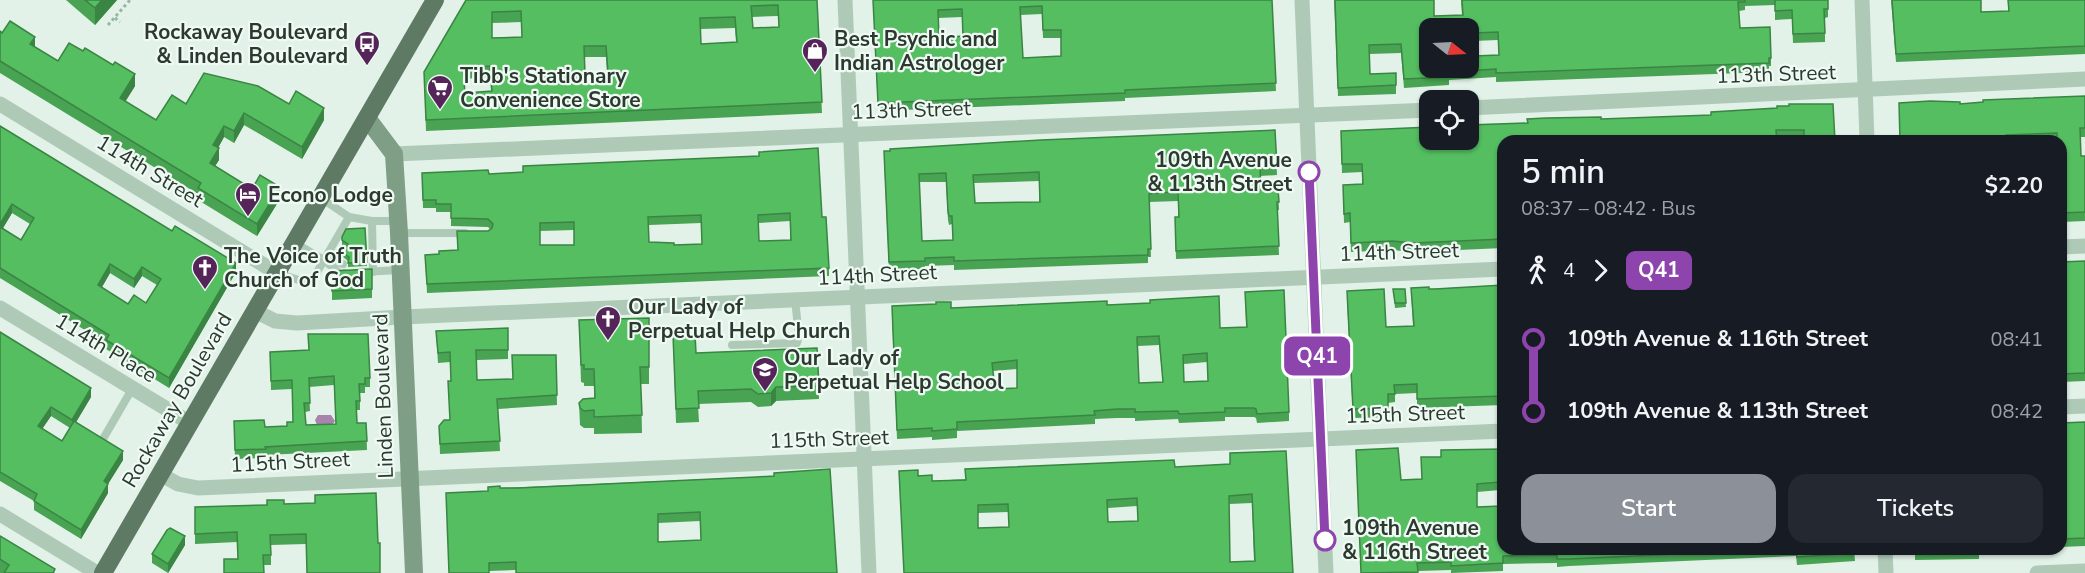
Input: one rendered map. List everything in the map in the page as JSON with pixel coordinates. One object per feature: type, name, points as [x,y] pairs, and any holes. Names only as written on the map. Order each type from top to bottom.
[{"type":"main road","name":"Rockaway Boulevard","points":[[103,573],[435,0]]},
{"type":"main road","points":[[367,118],[394,154]]},
{"type":"main road","name":"Linden Boulevard","points":[[394,154],[414,573]]},
{"type":"street","points":[[845,0],[869,573]]},
{"type":"street","points":[[1302,0],[1326,573]]},
{"type":"street","points":[[1862,0],[1868,135]]},
{"type":"street","name":"113th Street","points":[[1479,108],[2085,79]]},
{"type":"street","name":"114th Street","points":[[0,104],[277,273]]},
{"type":"street","name":"113th Street","points":[[394,154],[1419,110]]},
{"type":"street","points":[[2067,247],[2085,246]]},
{"type":"street","name":"114th Street","points":[[255,311],[275,321],[297,323],[1497,269]]},
{"type":"street","name":"114th Place","points":[[0,308],[190,423]]},
{"type":"street","points":[[2067,407],[2085,406]]},
{"type":"street","name":"115th Street","points":[[160,474],[178,483],[198,488],[1497,431]]},
{"type":"street","points":[[0,514],[98,573]]},
{"type":"street","points":[[1885,555],[1886,573]]},
{"type":"street","points":[[2037,573],[2085,571]]},
{"type":"lane","points":[[321,198],[349,217],[399,227],[477,233]]},
{"type":"lane","points":[[277,273],[309,282],[314,279],[349,217]]},
{"type":"lane","points":[[372,221],[369,250],[373,272]]},
{"type":"lane","points":[[324,260],[342,240]]},
{"type":"lane","points":[[295,243],[324,260],[340,274],[401,270]]},
{"type":"lane","points":[[324,260],[342,251]]},
{"type":"lane","points":[[324,260],[343,264]]},
{"type":"lane","points":[[732,345],[797,343],[799,336],[795,300]]},
{"type":"lane","points":[[103,439],[132,389]]},
{"type":"path","points":[[108,25],[130,0]]},
{"type":"path","points":[[115,18],[120,22]]},
{"type":"shaded area","points":[[318,415],[331,415],[335,421],[332,425],[317,425],[315,420]]},
{"type":"building","points":[[85,0],[102,0],[95,8]]},
{"type":"building","points":[[466,0],[817,0],[822,102],[426,120],[424,72]],"holes":[[[778,5],[779,27],[753,28],[751,6]],[[521,11],[522,37],[492,38],[492,12]],[[735,17],[737,42],[701,44],[700,18]],[[584,46],[606,46],[608,73],[585,74]],[[490,66],[492,91],[465,93],[463,68]]]},
{"type":"building","points":[[873,0],[1272,0],[1276,83],[1125,90],[1125,93],[878,103]],"holes":[[[1042,6],[1043,30],[1061,30],[1061,56],[1023,58],[1020,7]],[[962,9],[963,36],[939,38],[938,10]]]},
{"type":"building","points":[[1335,0],[1434,0],[1434,16],[1463,15],[1462,0],[1745,0],[1745,2],[1738,2],[1740,28],[1770,27],[1771,58],[1769,58],[1769,63],[1496,73],[1496,69],[1479,70],[1479,56],[1499,55],[1498,32],[1479,33],[1479,18],[1419,18],[1419,78],[1426,78],[1404,79],[1401,44],[1369,45],[1370,74],[1396,73],[1396,85],[1338,88]]},
{"type":"building","points":[[1775,0],[1828,0],[1828,9],[1824,9],[1825,33],[1793,34],[1792,10],[1775,11]]},
{"type":"building","points":[[1892,0],[1981,0],[1981,12],[2009,11],[2008,0],[2085,0],[2085,46],[1896,54]]},
{"type":"building","points":[[10,21],[35,37],[30,44],[58,61],[69,43],[83,51],[85,48],[113,65],[115,62],[135,74],[120,98],[156,120],[172,95],[186,104],[204,73],[258,86],[289,104],[296,91],[324,108],[302,147],[244,113],[234,131],[224,126],[213,145],[219,148],[210,163],[252,189],[260,175],[280,187],[257,224],[198,188],[201,183],[0,61],[0,31],[2,33]]},
{"type":"building","points":[[2085,96],[2085,128],[2080,128],[2081,156],[2085,156],[2085,212],[2067,213],[2067,135],[2057,135],[2057,133],[1900,135],[1899,103],[1930,101],[1960,102],[1960,104],[1983,102],[1983,100]]},
{"type":"building","points":[[1833,104],[1835,135],[1804,135],[1804,130],[1776,130],[1776,135],[1497,135],[1497,239],[1351,243],[1350,213],[1344,214],[1343,185],[1363,184],[1362,164],[1342,164],[1341,131],[1419,127],[1419,150],[1479,150],[1479,125],[1528,123],[1527,119],[1546,118],[1601,117],[1601,119],[1711,115],[1711,112],[1777,108],[1777,106]]},
{"type":"building","points":[[0,126],[172,231],[175,226],[236,263],[169,378],[106,340],[109,335],[0,268],[0,227],[21,240],[34,218],[12,204],[0,224]],"holes":[[[110,264],[134,279],[142,267],[161,279],[146,303],[134,295],[128,304],[98,285]]]},
{"type":"building","points":[[1275,130],[1277,167],[1260,168],[1261,190],[1278,189],[1279,246],[1176,251],[1175,217],[1179,217],[1178,192],[1149,194],[1151,249],[1148,249],[1148,255],[954,261],[954,257],[889,262],[884,151],[1041,140]],"holes":[[[1039,172],[1040,202],[975,203],[973,175]],[[946,173],[948,212],[949,216],[952,216],[953,240],[922,241],[919,174]]]},
{"type":"building","points":[[818,148],[822,217],[826,217],[829,268],[427,284],[425,255],[439,254],[439,251],[458,250],[457,231],[488,231],[493,224],[488,219],[451,218],[451,204],[436,204],[436,200],[423,200],[422,173],[488,170],[489,174],[523,172],[523,166],[759,156],[759,152]],"holes":[[[790,213],[791,240],[759,241],[758,215]],[[701,215],[702,244],[674,245],[674,243],[649,242],[648,217]],[[574,222],[574,245],[540,245],[540,223]]]},
{"type":"building","points":[[365,228],[367,262],[348,263],[349,257],[343,253],[348,244],[342,240],[342,237],[346,229]]},
{"type":"building","points":[[2085,261],[2085,373],[2067,374],[2067,262]]},
{"type":"building","points":[[372,269],[372,289],[332,291],[332,271]]},
{"type":"building","points":[[1497,285],[1497,396],[1417,399],[1417,384],[1394,385],[1395,394],[1388,394],[1388,408],[1353,409],[1347,291],[1384,289],[1386,327],[1414,326],[1411,288]]},
{"type":"building","points":[[1393,289],[1405,289],[1406,303],[1395,303]]},
{"type":"building","points":[[1284,290],[1289,412],[1257,414],[1254,408],[1225,408],[1225,412],[1179,414],[1178,411],[1135,412],[1135,409],[1117,409],[1094,411],[1095,415],[957,422],[957,429],[897,430],[892,306],[951,302],[951,308],[1107,301],[1107,305],[1219,296],[1220,328],[1247,327],[1245,292]],"holes":[[[1159,336],[1163,382],[1139,383],[1137,337]],[[1207,353],[1208,381],[1184,382],[1183,355]],[[1017,360],[1017,388],[995,389],[992,363]]]},
{"type":"building","points":[[649,318],[649,367],[640,367],[642,415],[594,417],[594,410],[584,411],[580,408],[579,403],[583,399],[595,398],[594,369],[584,369],[584,365],[581,365],[579,320]]},
{"type":"building","points":[[508,328],[508,350],[476,350],[477,380],[513,379],[512,355],[556,355],[557,395],[497,399],[500,441],[440,444],[439,426],[444,420],[450,420],[448,381],[451,381],[450,352],[438,353],[436,331]]},
{"type":"building","points":[[0,332],[91,388],[72,420],[51,407],[38,426],[62,441],[74,421],[123,451],[104,481],[108,484],[81,530],[34,501],[37,494],[0,472]]},
{"type":"building","points":[[308,334],[368,334],[370,378],[365,378],[365,384],[359,384],[360,401],[356,401],[357,423],[366,423],[367,441],[235,450],[234,421],[264,420],[265,427],[287,426],[287,422],[293,422],[292,380],[271,381],[270,352],[309,350]],"holes":[[[334,376],[336,424],[306,425],[304,403],[310,403],[309,378]]]},
{"type":"building","points":[[695,334],[696,353],[817,348],[819,386],[776,387],[771,393],[758,394],[751,389],[698,391],[699,408],[676,409],[673,335]]},
{"type":"building","points":[[2085,422],[2085,538],[2067,539],[2067,423]]},
{"type":"building","points":[[1398,448],[1401,480],[1422,479],[1421,457],[1441,457],[1441,450],[1497,449],[1497,482],[1477,484],[1477,507],[1497,506],[1497,555],[1557,555],[1503,556],[1503,563],[1451,566],[1451,562],[1417,563],[1418,572],[1361,573],[1356,450]]},
{"type":"building","points":[[1286,451],[1293,573],[904,573],[899,471],[918,470],[918,476],[932,475],[932,481],[966,480],[965,469],[1174,460],[1175,467],[1230,464],[1230,453]],"holes":[[[1252,494],[1255,561],[1230,562],[1229,496]],[[1137,498],[1138,521],[1108,522],[1107,500]],[[1008,504],[1009,527],[978,528],[978,505]]]},
{"type":"building","points":[[830,469],[837,573],[516,573],[516,562],[489,563],[489,573],[449,573],[446,493],[488,491],[488,487],[500,486],[500,488],[518,488],[756,477],[774,476],[774,473]],"holes":[[[700,512],[701,540],[658,542],[658,514]]]},
{"type":"building","points":[[376,493],[380,573],[307,573],[306,534],[270,535],[271,555],[263,555],[264,573],[224,573],[224,559],[238,559],[237,532],[195,534],[195,507],[267,505],[267,500],[284,500],[284,504],[315,503],[315,495]]},
{"type":"building","points":[[170,528],[185,536],[168,564],[152,554]]},
{"type":"building","points":[[0,536],[55,569],[53,573],[4,573],[9,565],[0,559]]},
{"type":"building","points":[[1557,555],[1655,555],[1569,559],[1557,559]]},
{"type":"building","points":[[1797,555],[1826,555],[1797,557]]},
{"type":"bus line","name":"Q41","points":[[1309,172],[1325,540]]},
{"type":"place","name":"Rockaway Boulevard & Linden Boulevard","points":[[367,67]]},
{"type":"place","name":"Best Psychic and Indian Astrologer","points":[[815,74]]},
{"type":"place","name":"Tibb's Stationary Convenience Store","points":[[440,111]]},
{"type":"place","name":"109th Avenue & 113th Street","points":[[1309,172]]},
{"type":"place","name":"Econo Lodge","points":[[248,218]]},
{"type":"place","name":"The Voice of Truth Church of God","points":[[205,291]]},
{"type":"place","name":"Our Lady of Perpetual Help Church","points":[[608,342]]},
{"type":"place","name":"Our Lady of Perpetual Help School","points":[[765,393]]},
{"type":"place","name":"109th Avenue & 116th Street","points":[[1325,540]]}]
